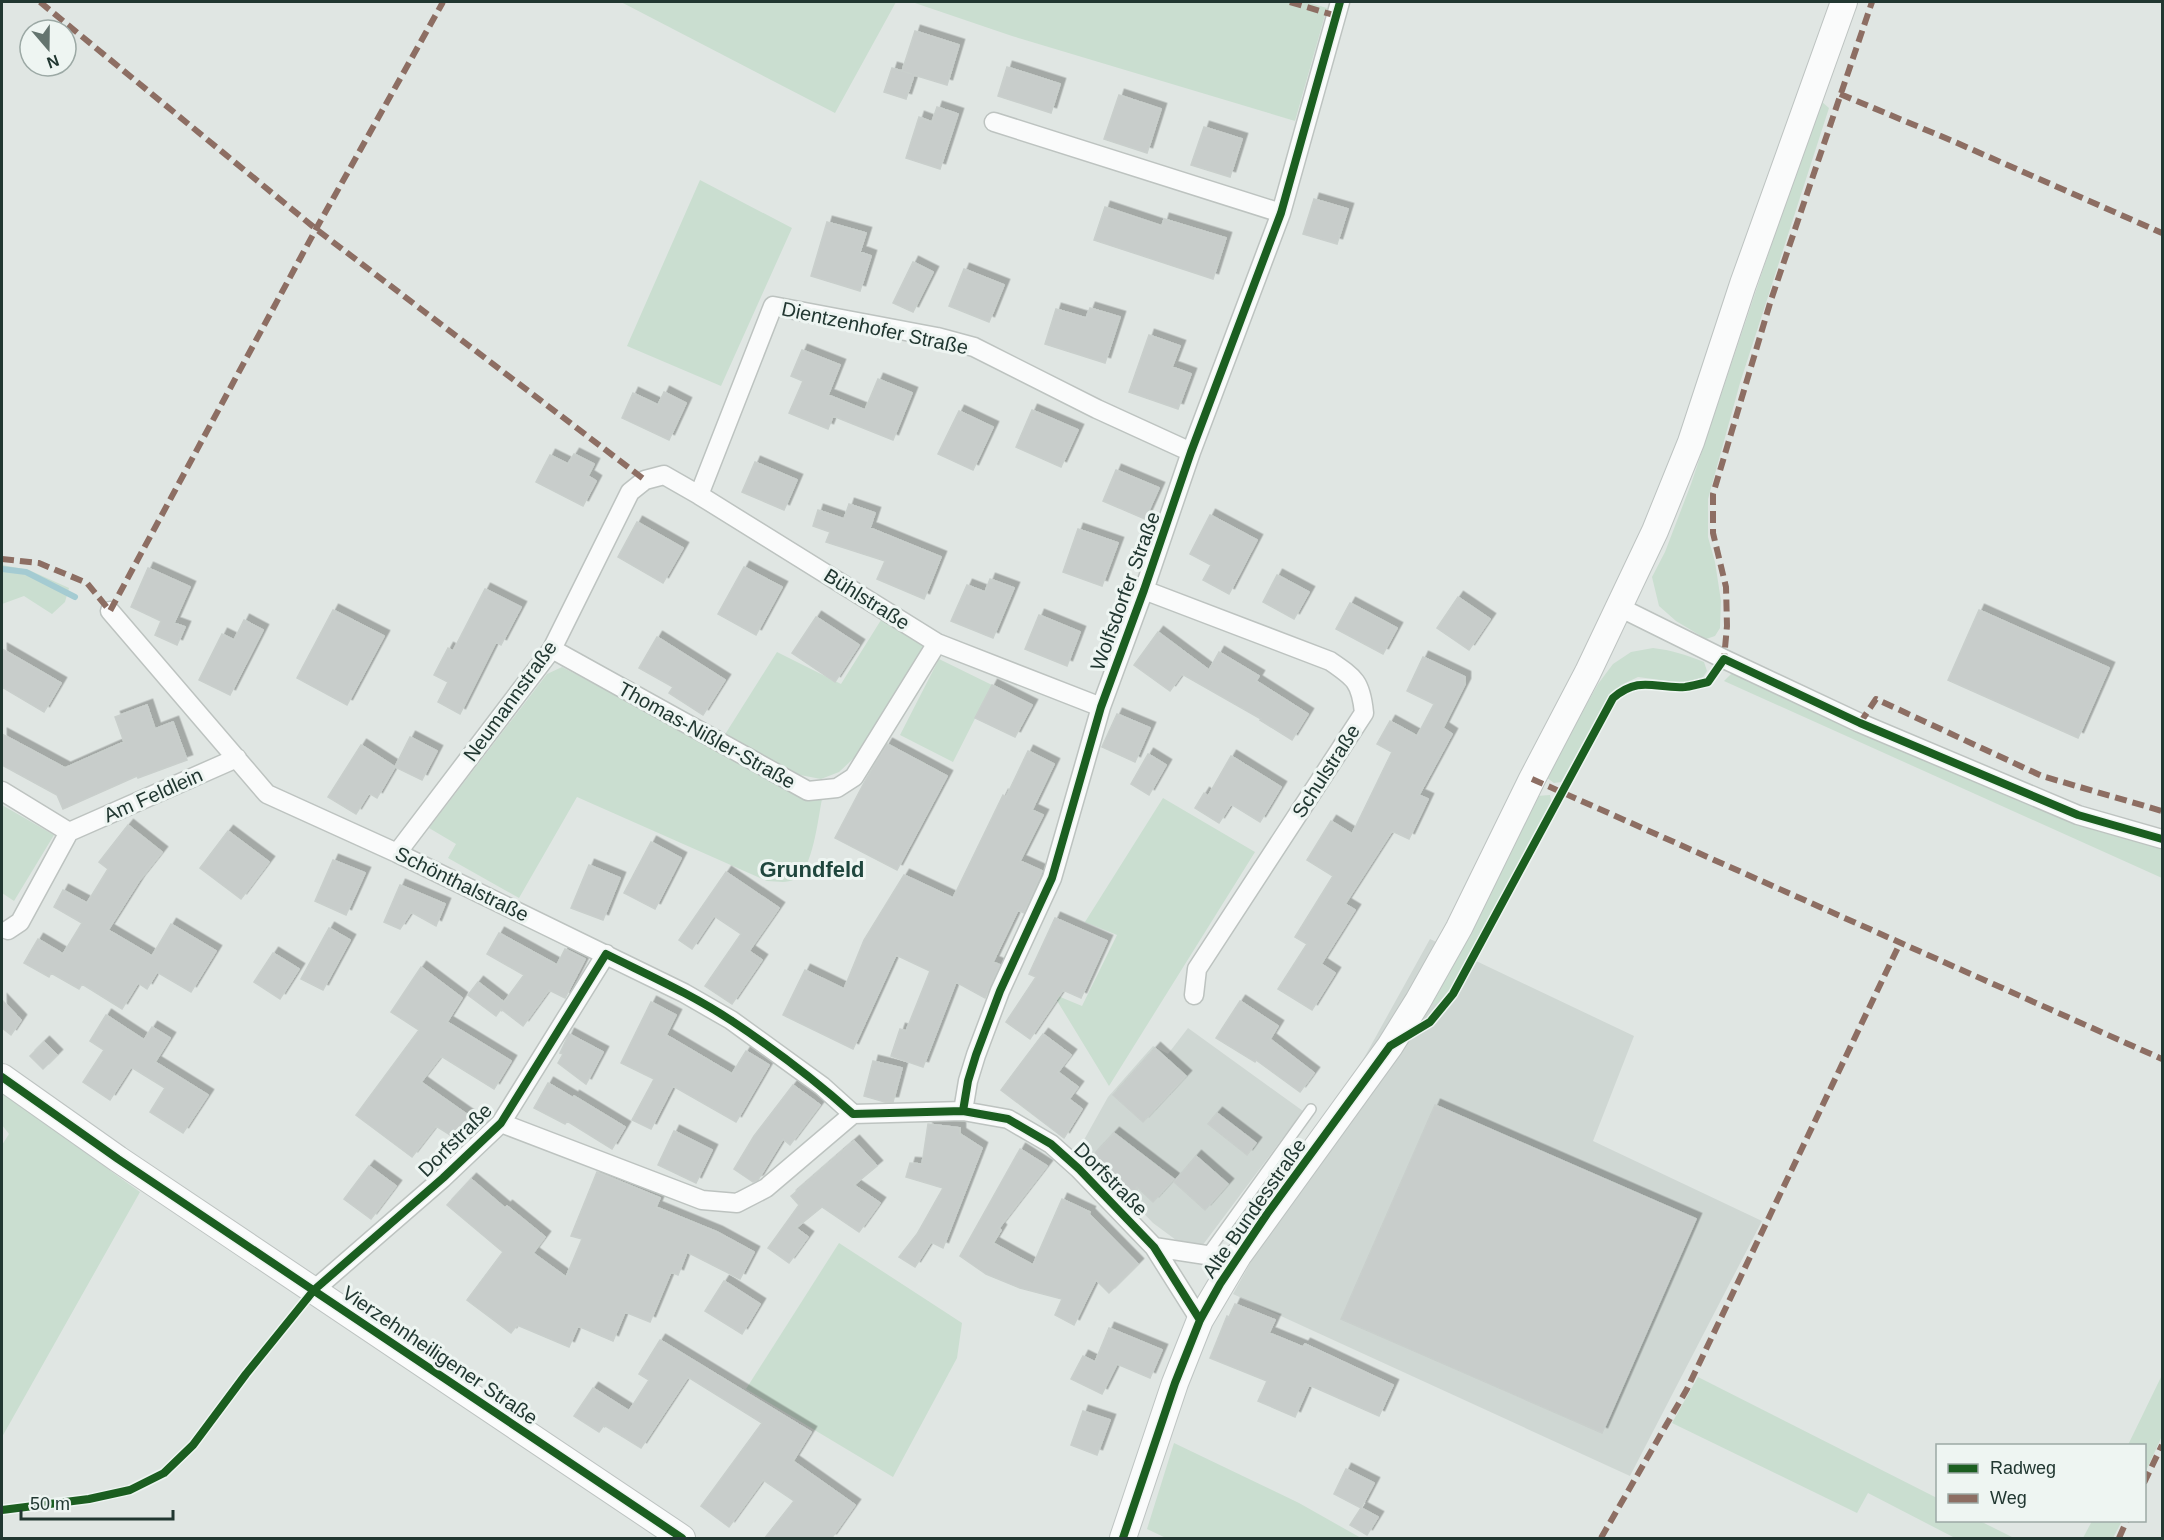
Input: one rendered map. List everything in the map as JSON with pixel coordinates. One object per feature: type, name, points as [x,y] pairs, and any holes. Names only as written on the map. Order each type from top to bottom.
[{"type":"main road","name":"Alte Bundesstraße","points":[[1123,1539],[1175,1383],[1200,1320],[1238,1256],[1390,1046],[1459,928],[1532,779],[1588,672],[1655,531],[1690,442],[1743,284],[1844,2]]},
{"type":"main road","name":"Vierzehnheiligener Straße","points":[[2,1077],[118,1159],[682,1539]]},
{"type":"street","name":"Wolfsdorfer Straße","points":[[963,1111],[968,1081],[992,1012],[1052,878],[1101,707],[1191,452],[1281,213],[1340,2]]},
{"type":"street","points":[[994,122],[1281,213]]},
{"type":"street","name":"Dientzenhofer Straße","points":[[699,495],[773,306],[937,337],[974,347],[1097,409],[1191,452]]},
{"type":"street","name":"Bühlstraße","points":[[645,480],[664,475],[937,643],[1101,707]]},
{"type":"street","name":"Neumannstraße","points":[[397,853],[552,649],[630,492],[645,480]]},
{"type":"street","name":"Schulstraße","points":[[1144,590],[1330,661],[1350,675],[1362,692],[1364,713],[1197,969],[1194,995]]},
{"type":"street","points":[[1619,607],[1724,659],[1871,727],[2078,815],[2163,839]]},
{"type":"street","name":"Schönthalstraße","points":[[110,611],[267,794],[397,853],[684,993],[731,1020],[822,1086],[853,1114]]},
{"type":"street","name":"Thomas-Nißler-Straße","points":[[552,649],[808,791],[837,788],[854,777],[937,643]]},
{"type":"street","name":"Am Feldlein","points":[[69,832],[237,758]]},
{"type":"street","points":[[2,791],[69,832],[20,922],[8,930]]},
{"type":"street","name":"Dorfstraße","points":[[314,1290],[443,1178],[501,1122],[606,954]]},
{"type":"street","name":"Dorfstraße","points":[[501,1122],[702,1200],[737,1203],[766,1188],[853,1114],[963,1111],[1008,1119],[1051,1144],[1079,1169],[1154,1247],[1200,1320]]},
{"type":"street","points":[[1154,1247],[1206,1255],[1238,1256]]},
{"type":"lane","points":[[1206,1255],[1311,1109]]},
{"type":"shaded area","points":[[1430,939],[1634,1036],[1593,1141],[1762,1221],[1630,1476],[1233,1294]]},
{"type":"shaded area","points":[[1188,1028],[1303,1111],[1202,1246],[1176,1240],[1153,1223],[1080,1147],[1108,1097],[1153,1046],[1168,1054]]},
{"type":"green space","points":[[621,2],[896,2],[835,113]]},
{"type":"green space","points":[[912,2],[1306,2],[1327,8],[1295,121],[1012,36]]},
{"type":"green space","points":[[1822,102],[1829,108],[1740,383],[1708,499],[1708,537],[1715,562],[1721,601],[1720,628],[1715,636],[1706,639],[1676,621],[1659,606],[1652,577],[1665,552],[1691,484],[1816,112]]},
{"type":"green space","points":[[700,180],[792,228],[721,386],[627,346]]},
{"type":"green space","points":[[2,565],[29,570],[69,588],[65,602],[52,614],[24,596],[2,604]]},
{"type":"green space","points":[[881,620],[925,646],[856,756],[839,772],[821,779],[800,775],[724,736],[777,652],[841,684]]},
{"type":"green space","points":[[1653,648],[1679,653],[1704,662],[1707,671],[1703,677],[1683,683],[1638,677],[1621,685],[1610,696],[1561,782],[1554,783],[1546,777],[1598,684],[1613,664],[1631,652]]},
{"type":"green space","points":[[939,659],[992,685],[953,762],[900,735]]},
{"type":"green space","points":[[562,667],[805,794],[822,799],[814,843],[801,874],[788,881],[767,881],[577,797],[519,898],[448,858],[456,844],[429,828],[547,674]]},
{"type":"green space","points":[[1732,673],[2073,822],[2162,848],[2162,878],[1724,681]]},
{"type":"green space","points":[[1550,795],[1551,801],[1547,810],[1450,992],[1436,1004],[1431,1004],[1537,796]]},
{"type":"green space","points":[[1163,798],[1255,852],[1109,1086],[1053,994],[1082,1006],[1117,935],[1085,922]]},
{"type":"green space","points":[[2,805],[54,835],[14,901],[2,893]]},
{"type":"green space","points":[[2,1093],[140,1192],[2,1437],[2,1145],[9,1134],[2,1125]]},
{"type":"green space","points":[[839,1243],[962,1323],[957,1358],[893,1477],[746,1389]]},
{"type":"green space","points":[[2162,1375],[2162,1436],[2146,1471],[2146,1444],[2128,1444]]},
{"type":"green space","points":[[1698,1377],[1936,1497],[1936,1522],[1982,1522],[2014,1538],[1955,1538],[1868,1493],[1857,1513],[1672,1423]]},
{"type":"green space","points":[[1174,1443],[1299,1503],[1361,1538],[1166,1538],[1147,1529]]},
{"type":"green space","points":[[2091,1522],[2121,1522],[2113,1538],[2083,1538]]},
{"type":"building","points":[[915,31],[959,45],[947,85],[914,75],[906,99],[884,92],[892,68],[902,71]]},
{"type":"building","points":[[1007,67],[1060,84],[1051,113],[998,96]]},
{"type":"building","points":[[1119,95],[1161,109],[1147,153],[1104,139]]},
{"type":"building","points":[[937,107],[958,114],[940,169],[906,158],[919,117],[932,122]]},
{"type":"building","points":[[1204,127],[1242,139],[1230,177],[1191,165]]},
{"type":"building","points":[[1314,199],[1348,209],[1337,244],[1303,234]]},
{"type":"building","points":[[1105,207],[1162,226],[1164,219],[1226,238],[1213,279],[1094,240]]},
{"type":"building","points":[[827,222],[866,233],[860,252],[871,256],[860,291],[811,276]]},
{"type":"building","points":[[913,262],[933,272],[913,312],[893,303]]},
{"type":"building","points":[[964,269],[1004,285],[989,322],[949,306]]},
{"type":"building","points":[[1090,308],[1120,317],[1105,363],[1045,344],[1056,309],[1086,318]]},
{"type":"building","points":[[1149,335],[1180,346],[1172,367],[1191,374],[1178,409],[1129,392]]},
{"type":"building","points":[[802,350],[840,365],[828,395],[865,410],[878,379],[912,393],[893,440],[833,416],[828,429],[789,413],[803,381],[791,376]]},
{"type":"building","points":[[664,392],[686,403],[669,440],[622,418],[633,393],[658,405]]},
{"type":"building","points":[[1032,410],[1078,430],[1061,467],[1016,447]]},
{"type":"building","points":[[959,411],[993,427],[973,470],[938,454]]},
{"type":"building","points":[[574,454],[594,464],[588,476],[596,481],[583,506],[536,482],[550,455],[568,464]]},
{"type":"building","points":[[755,462],[797,480],[784,510],[742,492]]},
{"type":"building","points":[[1116,470],[1159,488],[1145,519],[1103,501]]},
{"type":"building","points":[[849,504],[875,513],[870,528],[941,557],[924,599],[877,579],[885,561],[826,542],[830,532],[813,526],[818,510],[844,519]]},
{"type":"building","points":[[1210,515],[1257,540],[1229,594],[1203,580],[1211,565],[1190,554]]},
{"type":"building","points":[[637,522],[683,548],[663,583],[618,557]]},
{"type":"building","points":[[1078,529],[1118,543],[1102,586],[1063,572]]},
{"type":"building","points":[[744,567],[782,587],[756,635],[718,614]]},
{"type":"building","points":[[148,568],[190,587],[174,623],[185,627],[177,645],[155,635],[161,621],[131,607]]},
{"type":"building","points":[[1277,575],[1309,592],[1294,619],[1263,602]]},
{"type":"building","points":[[990,579],[1014,588],[993,638],[951,621],[967,585],[985,592]]},
{"type":"building","points":[[485,589],[521,607],[501,645],[496,642],[460,714],[438,702],[448,682],[434,675],[448,648],[453,651]]},
{"type":"building","points":[[1458,597],[1490,619],[1469,650],[1437,628]]},
{"type":"building","points":[[1350,603],[1397,628],[1383,654],[1336,629]]},
{"type":"building","points":[[333,610],[384,636],[347,705],[297,678]]},
{"type":"building","points":[[1979,610],[2109,668],[2078,738],[1948,680]]},
{"type":"building","points":[[1039,615],[1080,632],[1067,666],[1025,649]]},
{"type":"building","points":[[816,617],[859,645],[835,682],[792,653]]},
{"type":"building","points":[[244,620],[263,630],[230,695],[199,680],[222,634],[234,640]]},
{"type":"building","points":[[1158,632],[1209,670],[1219,652],[1259,676],[1256,681],[1308,714],[1292,740],[1261,719],[1182,674],[1170,691],[1134,665]]},
{"type":"building","points":[[657,637],[725,680],[703,715],[669,693],[673,687],[639,668]]},
{"type":"building","points":[[2,649],[61,683],[44,712],[2,687]]},
{"type":"building","points":[[1423,657],[1465,677],[1465,684],[1443,728],[1452,734],[1419,795],[1428,799],[1409,839],[1392,831],[1345,904],[1355,910],[1321,964],[1335,973],[1312,1010],[1278,989],[1307,944],[1295,937],[1333,876],[1307,860],[1331,821],[1352,834],[1392,752],[1377,744],[1390,721],[1417,736],[1434,704],[1407,691]]},
{"type":"building","points":[[992,685],[1032,705],[1015,737],[975,718]]},
{"type":"building","points":[[147,705],[155,729],[173,722],[187,760],[138,778],[137,776],[63,809],[57,795],[2,765],[2,734],[65,768],[124,742],[115,717]]},
{"type":"building","points":[[1117,714],[1150,728],[1135,762],[1102,747]]},
{"type":"building","points":[[410,737],[437,751],[422,780],[395,767]]},
{"type":"building","points":[[887,744],[947,776],[897,870],[835,838]]},
{"type":"building","points":[[361,745],[395,767],[377,798],[369,793],[356,814],[328,797]]},
{"type":"building","points":[[1028,751],[1054,764],[1032,810],[1043,815],[1020,861],[1042,871],[1024,913],[1018,910],[993,962],[1000,965],[985,998],[956,982],[923,1067],[891,1056],[900,1029],[906,1031],[930,971],[896,955],[853,1049],[783,1015],[805,970],[844,989],[864,940],[904,875],[953,898],[1003,795],[1006,797]]},
{"type":"building","points":[[1148,754],[1166,765],[1149,795],[1131,784]]},
{"type":"building","points":[[1231,756],[1281,787],[1260,822],[1231,804],[1219,823],[1195,808],[1204,793],[1208,796]]},
{"type":"building","points":[[128,825],[162,852],[139,881],[108,930],[152,956],[171,924],[216,951],[191,992],[157,972],[147,989],[138,983],[122,1009],[82,984],[79,989],[51,973],[49,977],[24,963],[38,939],[63,954],[82,923],[54,907],[63,890],[87,903],[108,869],[99,862]]},
{"type":"building","points":[[228,831],[269,862],[241,899],[200,868]]},
{"type":"building","points":[[651,842],[681,858],[655,909],[624,893]]},
{"type":"building","points":[[333,860],[365,873],[346,915],[315,901]]},
{"type":"building","points":[[589,865],[620,878],[603,920],[571,908]]},
{"type":"building","points":[[726,872],[779,908],[749,951],[762,960],[732,1004],[705,986],[741,934],[714,916],[692,949],[679,940]]},
{"type":"building","points":[[400,885],[445,904],[436,926],[411,912],[400,929],[384,922]]},
{"type":"building","points":[[1055,918],[1107,941],[1081,998],[1063,990],[1030,1039],[1006,1022],[1036,977],[1029,974]]},
{"type":"building","points":[[329,928],[350,940],[323,990],[301,979]]},
{"type":"building","points":[[499,933],[557,965],[565,949],[585,959],[565,998],[549,990],[523,1026],[501,1009],[496,1016],[468,995],[478,982],[504,1002],[524,975],[487,954]]},
{"type":"building","points":[[273,953],[299,969],[280,999],[254,982]]},
{"type":"building","points":[[421,967],[462,998],[447,1022],[511,1061],[494,1089],[441,1056],[421,1082],[479,1123],[463,1143],[436,1126],[412,1157],[356,1115],[419,1030],[391,1012]]},
{"type":"building","points":[[2,1000],[21,1020],[11,1035],[2,1028]]},
{"type":"building","points":[[1240,1001],[1278,1026],[1270,1039],[1314,1073],[1300,1092],[1256,1060],[1255,1062],[1216,1038]]},
{"type":"building","points":[[651,1002],[676,1015],[666,1035],[732,1074],[746,1051],[769,1065],[736,1122],[673,1086],[651,1129],[632,1120],[654,1079],[621,1063]]},
{"type":"building","points":[[106,1015],[144,1040],[152,1027],[170,1038],[155,1062],[208,1095],[183,1133],[150,1112],[165,1088],[131,1067],[110,1100],[83,1082],[104,1050],[90,1041]]},
{"type":"building","points":[[569,1034],[603,1052],[586,1084],[558,1063]]},
{"type":"building","points":[[1043,1034],[1071,1055],[1058,1072],[1078,1087],[1069,1099],[1082,1109],[1064,1138],[1001,1090]]},
{"type":"building","points":[[44,1042],[57,1055],[43,1069],[30,1056]]},
{"type":"building","points":[[1155,1048],[1186,1076],[1143,1122],[1113,1095]]},
{"type":"building","points":[[873,1061],[902,1068],[893,1102],[864,1096]]},
{"type":"building","points":[[548,1083],[625,1127],[612,1149],[567,1121],[565,1124],[534,1108]]},
{"type":"building","points":[[793,1085],[820,1105],[790,1145],[783,1139],[758,1180],[753,1182],[734,1169],[754,1136]]},
{"type":"building","points":[[1435,1105],[1696,1219],[1602,1433],[1341,1319]]},
{"type":"building","points":[[1217,1113],[1256,1143],[1247,1155],[1208,1124]]},
{"type":"building","points":[[928,1124],[960,1128],[960,1134],[982,1148],[943,1248],[931,1242],[915,1267],[899,1257],[917,1234],[943,1188],[906,1177],[910,1163],[922,1164]]},
{"type":"building","points":[[674,1131],[712,1150],[696,1183],[658,1165]]},
{"type":"building","points":[[1114,1133],[1174,1179],[1153,1202],[1137,1187],[1131,1194],[1091,1158]]},
{"type":"building","points":[[854,1141],[877,1166],[854,1185],[880,1203],[859,1232],[822,1207],[796,1228],[808,1237],[789,1263],[768,1248],[799,1205],[791,1196]]},
{"type":"building","points":[[1020,1149],[1047,1166],[999,1228],[1001,1230],[993,1243],[1033,1265],[1062,1199],[1090,1212],[1089,1214],[1138,1264],[1109,1293],[1096,1280],[1074,1325],[1055,1315],[1062,1299],[1020,1288],[986,1274],[960,1256]]},
{"type":"building","points":[[1196,1156],[1228,1184],[1205,1210],[1174,1182]]},
{"type":"building","points":[[369,1166],[396,1186],[371,1219],[344,1199]]},
{"type":"building","points":[[597,1172],[660,1198],[656,1207],[717,1232],[754,1252],[740,1279],[687,1252],[678,1275],[671,1272],[650,1322],[625,1312],[613,1341],[578,1326],[569,1347],[517,1325],[511,1333],[467,1300],[503,1252],[447,1205],[471,1179],[505,1208],[507,1206],[545,1237],[533,1253],[566,1277],[582,1239],[571,1236]]},
{"type":"building","points":[[724,1281],[760,1304],[742,1334],[705,1311]]},
{"type":"building","points":[[1235,1304],[1275,1320],[1269,1333],[1303,1347],[1305,1344],[1393,1385],[1379,1416],[1309,1385],[1295,1417],[1258,1401],[1267,1381],[1210,1358],[1227,1316],[1229,1317]]},
{"type":"building","points":[[1109,1328],[1162,1350],[1150,1378],[1117,1364],[1102,1394],[1071,1379],[1083,1356],[1095,1362]]},
{"type":"building","points":[[660,1340],[811,1432],[793,1461],[855,1505],[831,1539],[764,1539],[794,1501],[763,1480],[729,1527],[701,1506],[762,1423],[688,1377],[641,1448],[604,1425],[599,1432],[574,1416],[593,1388],[629,1411],[649,1380],[639,1374]]},
{"type":"building","points":[[1083,1411],[1110,1420],[1097,1455],[1071,1445]]},
{"type":"building","points":[[1346,1469],[1374,1483],[1361,1508],[1334,1494]]},
{"type":"building","points":[[1361,1508],[1378,1517],[1367,1535],[1350,1525]]},
{"type":"waterway","points":[[2,569],[26,572],[75,597]]},
{"type":"marked path","points":[[40,2],[316,229],[645,480]]},
{"type":"marked path","points":[[2,559],[39,563],[87,583],[110,611],[316,229],[443,2]]},
{"type":"marked path","points":[[1290,2],[1337,16]]},
{"type":"marked path","points":[[1720,664],[1724,659],[1727,626],[1726,587],[1713,533],[1713,494],[1771,300],[1872,2]]},
{"type":"marked path","points":[[1840,94],[2162,233]]},
{"type":"marked path","points":[[1860,723],[1876,699],[2042,776],[2162,811]]},
{"type":"marked path","points":[[1532,779],[2162,1059]]},
{"type":"marked path","points":[[1601,1538],[1687,1389],[1901,941]]},
{"type":"marked path","points":[[2146,1479],[2162,1445]]},
{"type":"marked path","points":[[2119,1538],[2126,1522]]},
{"type":"cycle path","points":[[963,1111],[968,1081],[976,1055],[1000,991],[1052,878],[1101,707],[1191,452],[1281,213],[1340,2]]},
{"type":"cycle path","points":[[1123,1538],[1175,1383],[1200,1320],[1220,1284],[1267,1214],[1390,1046],[1430,1022],[1453,994],[1613,698],[1623,691],[1640,685],[1685,687],[1708,682],[1724,659],[1860,723],[2078,815],[2162,839]]},
{"type":"cycle path","points":[[2,1510],[89,1499],[130,1490],[164,1473],[193,1445],[246,1374],[314,1290],[443,1178],[501,1123],[606,954],[686,994],[732,1021],[794,1065],[853,1114],[963,1111],[1008,1119],[1051,1144],[1079,1169],[1154,1247],[1200,1320]]},
{"type":"cycle path","points":[[2,1077],[118,1159],[682,1538]]},
{"type":"district","name":"Grundfeld","points":[[812,869]]}]
